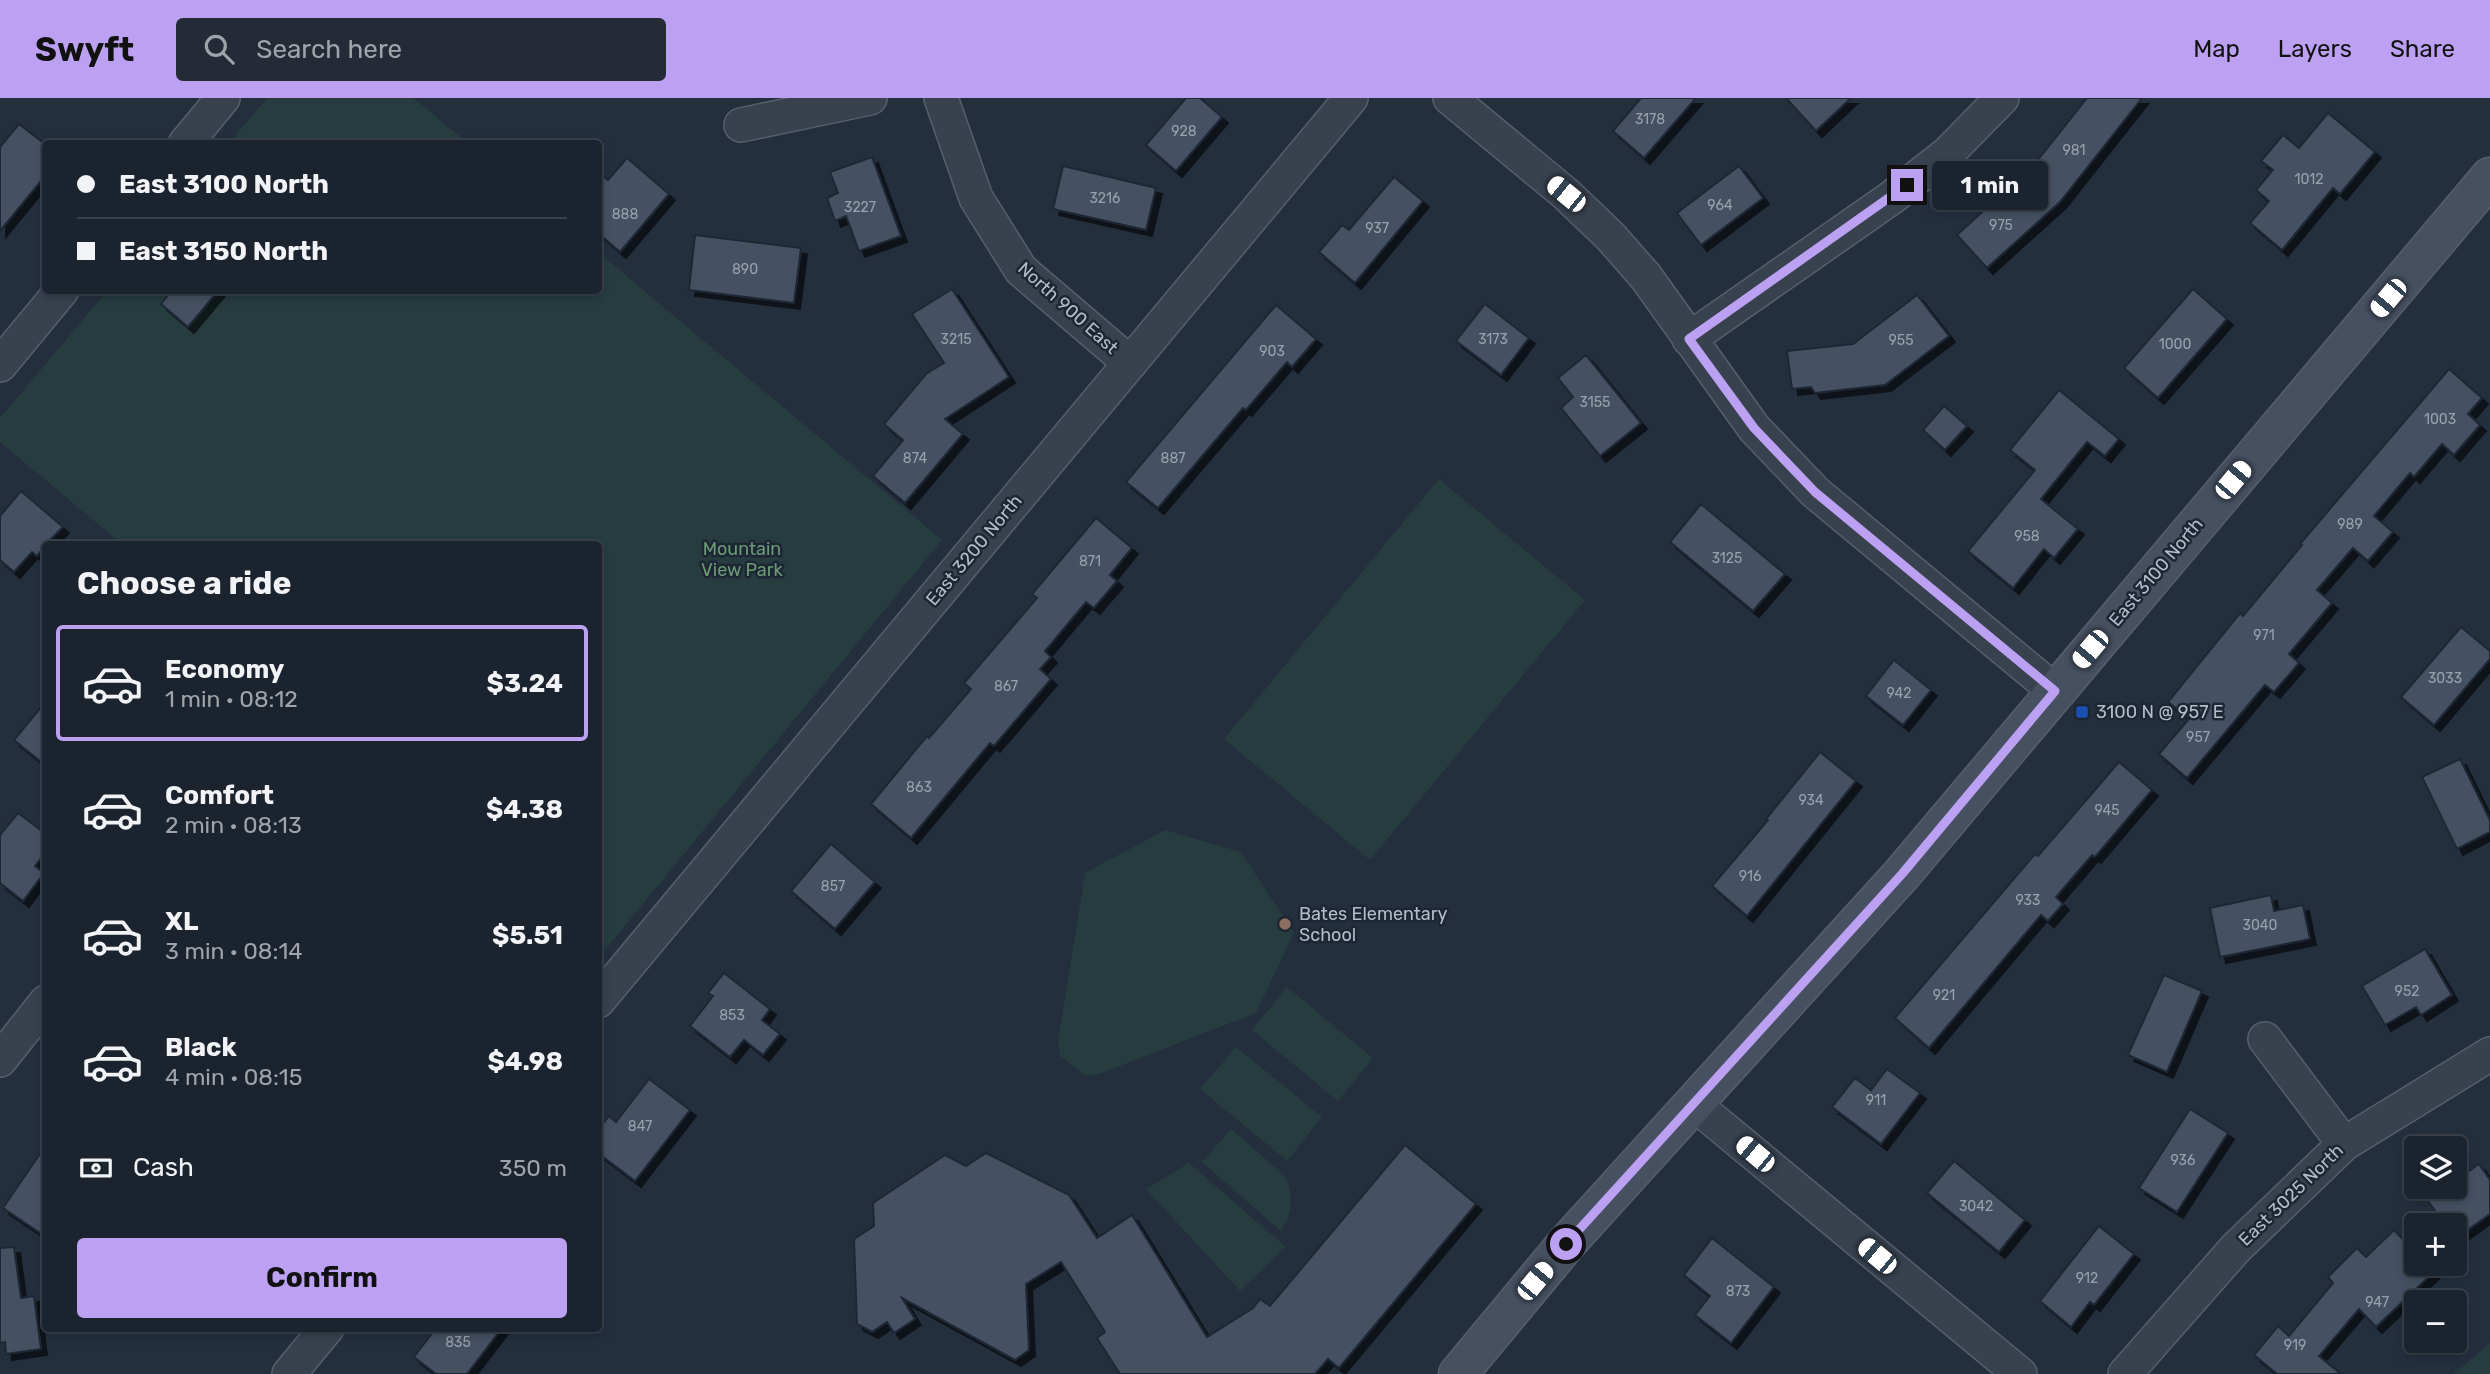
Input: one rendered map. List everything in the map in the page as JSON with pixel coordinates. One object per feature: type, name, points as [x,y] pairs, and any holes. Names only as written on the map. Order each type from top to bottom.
[{"type":"main road","name":"East 3100 North","points":[[1458,1374],[1566,1244],[1902,874],[2490,177]]},
{"type":"street","points":[[188,140],[223,98]]},
{"type":"street","points":[[741,125],[870,98]]},
{"type":"street","name":"North 900 East","points":[[941,98],[976,198],[1021,270],[1130,363]]},
{"type":"street","name":"East 3200 North","points":[[602,997],[1350,98]]},
{"type":"street","points":[[1450,98],[1566,194],[1610,236],[1646,277],[1754,428],[1815,492],[2055,691]]},
{"type":"street","points":[[1689,339],[1891,198],[1947,153],[2001,98]]},
{"type":"street","points":[[0,365],[59,294]]},
{"type":"street","points":[[0,1060],[42,1007]]},
{"type":"street","points":[[2265,1039],[2344,1144]]},
{"type":"street","name":"East 3025 North","points":[[2125,1374],[2236,1248],[2344,1144],[2490,1054]]},
{"type":"street","points":[[1695,1104],[2020,1374]]},
{"type":"street","points":[[289,1374],[324,1332]]},
{"type":"green space","points":[[267,98],[413,98],[464,140],[232,140]]},
{"type":"green space","name":"Mountain View Park","points":[[602,256],[942,540],[605,950],[602,948],[602,541],[118,541],[0,442],[0,418],[104,294],[602,294]]},
{"type":"green space","points":[[1439,479],[1585,600],[1370,860],[1224,739]]},
{"type":"green space","points":[[1165,830],[1241,852],[1294,933],[1256,1013],[1099,1074],[1086,1076],[1060,1056],[1058,1042],[1085,873]]},
{"type":"green space","points":[[1287,987],[1373,1058],[1338,1101],[1252,1030]]},
{"type":"green space","points":[[1236,1047],[1322,1117],[1287,1161],[1200,1089]]},
{"type":"green space","points":[[1231,1129],[1285,1176],[1291,1204],[1281,1231],[1202,1162]]},
{"type":"green space","points":[[1189,1163],[1286,1247],[1240,1291],[1146,1189]]},
{"type":"green space","points":[[2490,1343],[2490,1374],[2454,1374]]},
{"type":"building","points":[[1186,98],[1200,98],[1222,117],[1176,171],[1146,145]]},
{"type":"building","points":[[1641,98],[1696,98],[1644,158],[1613,131]]},
{"type":"building","points":[[1786,98],[1851,98],[1816,131]]},
{"type":"building","points":[[2087,98],[2142,98],[2060,202],[1987,268],[1957,235],[2015,182],[2018,185]]},
{"type":"building","points":[[2328,113],[2375,152],[2340,194],[2333,188],[2282,250],[2250,223],[2269,201],[2256,190],[2273,170],[2261,161],[2283,135],[2299,148]]},
{"type":"building","points":[[19,124],[42,142],[42,180],[0,231],[0,147]]},
{"type":"building","points":[[872,157],[901,236],[859,251],[846,216],[835,221],[827,198],[838,193],[830,172]]},
{"type":"building","points":[[627,158],[669,194],[620,252],[602,236],[602,175],[608,180]]},
{"type":"building","points":[[1063,166],[1156,188],[1146,230],[1053,209]]},
{"type":"building","points":[[1739,166],[1763,198],[1701,245],[1677,213]]},
{"type":"building","points":[[1394,177],[1423,201],[1355,283],[1319,252],[1342,225],[1349,230]]},
{"type":"building","points":[[695,235],[801,248],[794,303],[689,290]]},
{"type":"building","points":[[952,289],[1009,377],[945,419],[963,434],[905,503],[873,476],[903,440],[884,424],[926,374],[944,363],[912,314]]},
{"type":"building","points":[[2193,289],[2227,319],[2158,398],[2124,368]]},
{"type":"building","points":[[169,294],[216,294],[188,327],[161,304]]},
{"type":"building","points":[[1917,295],[1949,336],[1885,385],[1815,393],[1811,387],[1792,389],[1787,351],[1853,344]]},
{"type":"building","points":[[1485,304],[1529,338],[1501,375],[1456,341]]},
{"type":"building","points":[[1276,305],[1316,339],[1292,367],[1287,362],[1246,410],[1243,408],[1158,508],[1126,482]]},
{"type":"building","points":[[1586,355],[1641,423],[1600,456],[1561,408],[1573,397],[1558,378]]},
{"type":"building","points":[[2449,369],[2482,398],[2468,414],[2480,425],[2454,455],[2442,444],[2414,477],[2410,473],[2374,516],[2393,532],[2368,561],[2353,548],[2317,590],[2332,603],[2289,654],[2299,663],[2274,692],[2265,685],[2187,778],[2159,754],[2189,719],[2168,702],[2240,613],[2243,616],[2302,545],[2300,544]]},
{"type":"building","points":[[2059,390],[2119,439],[2105,456],[2087,442],[2041,499],[2078,529],[2054,558],[2044,549],[2013,588],[1968,551],[2035,470],[2010,450]]},
{"type":"building","points":[[1944,406],[1967,426],[1945,450],[1923,430]]},
{"type":"building","points":[[21,491],[63,527],[49,541],[42,541],[42,549],[37,556],[32,552],[14,572],[0,560],[0,516]]},
{"type":"building","points":[[1701,504],[1785,574],[1753,611],[1670,542]]},
{"type":"building","points":[[1096,518],[1132,548],[1110,575],[1117,581],[1094,608],[1086,602],[1045,651],[1051,657],[1040,669],[1051,679],[994,746],[990,743],[911,838],[871,804],[927,736],[929,738],[971,689],[964,683],[1037,598],[1032,594]]},
{"type":"building","points":[[2461,627],[2490,651],[2490,659],[2434,725],[2401,697]]},
{"type":"building","points":[[1894,660],[1931,690],[1903,725],[1866,696]]},
{"type":"building","points":[[42,706],[42,763],[14,740]]},
{"type":"building","points":[[1820,752],[1856,781],[1747,916],[1712,886],[1768,820],[1766,819]]},
{"type":"building","points":[[2460,759],[2490,820],[2490,832],[2457,849],[2422,777]]},
{"type":"building","points":[[2119,762],[2152,790],[2095,857],[2092,855],[2056,897],[2063,904],[2048,921],[2041,915],[1929,1048],[1895,1018],[2035,854],[2038,856]]},
{"type":"building","points":[[18,813],[42,831],[42,857],[35,866],[42,871],[42,876],[23,901],[0,883],[0,835]]},
{"type":"building","points":[[831,844],[875,882],[835,929],[791,891]]},
{"type":"building","points":[[2271,895],[2274,911],[2303,905],[2310,939],[2220,957],[2210,908]]},
{"type":"building","points":[[2425,949],[2452,995],[2421,1015],[2416,1007],[2385,1025],[2362,986]]},
{"type":"building","points":[[724,973],[770,1009],[762,1020],[780,1034],[763,1055],[744,1040],[730,1057],[690,1026],[713,996],[708,993]]},
{"type":"building","points":[[2164,975],[2202,991],[2167,1072],[2128,1055]]},
{"type":"building","points":[[1887,1069],[1920,1093],[1881,1144],[1832,1107],[1855,1078],[1871,1090]]},
{"type":"building","points":[[649,1079],[690,1110],[635,1181],[602,1156],[602,1125],[609,1116],[616,1122]]},
{"type":"building","points":[[2190,1109],[2228,1133],[2177,1212],[2139,1188]]},
{"type":"building","points":[[1405,1145],[1476,1204],[1339,1368],[1328,1359],[1315,1374],[1120,1374],[1097,1338],[1105,1332],[1061,1262],[1026,1284],[1029,1350],[1015,1360],[902,1298],[915,1319],[894,1333],[887,1322],[872,1332],[857,1324],[854,1239],[874,1226],[873,1203],[945,1155],[966,1166],[986,1153],[1069,1195],[1097,1238],[1132,1215],[1207,1337],[1253,1308],[1260,1299],[1270,1306]]},
{"type":"building","points":[[42,1151],[42,1234],[3,1208]]},
{"type":"building","points":[[1954,1161],[2025,1220],[1999,1252],[1927,1193]]},
{"type":"building","points":[[2479,1164],[2490,1180],[2490,1214],[2467,1230],[2467,1213],[2436,1213],[2428,1201],[2467,1199],[2467,1172]]},
{"type":"building","points":[[2099,1226],[2134,1254],[2094,1305],[2090,1302],[2071,1327],[2040,1301]]},
{"type":"building","points":[[2394,1230],[2404,1240],[2404,1276],[2430,1276],[2415,1290],[2404,1290],[2404,1300],[2376,1327],[2359,1309],[2319,1356],[2341,1374],[2277,1374],[2254,1355],[2278,1326],[2289,1336],[2333,1283],[2328,1277],[2357,1248],[2366,1257]]},
{"type":"building","points":[[1712,1238],[1774,1287],[1731,1343],[1695,1315],[1710,1296],[1684,1275]]},
{"type":"building","points":[[14,1247],[21,1298],[34,1296],[41,1349],[6,1354],[5,1342],[0,1343],[0,1248]]},
{"type":"building","points":[[433,1332],[499,1332],[467,1374],[436,1374],[414,1357]]},
{"type":"place","name":"3100 N @ 957 E","points":[[2082,712]]},
{"type":"place","name":"Bates Elementary School","points":[[1285,924]]},
{"type":"route","points":[[1566,1244],[1902,874],[2055,691],[1815,492],[1754,428],[1689,339],[1907,185]]}]
